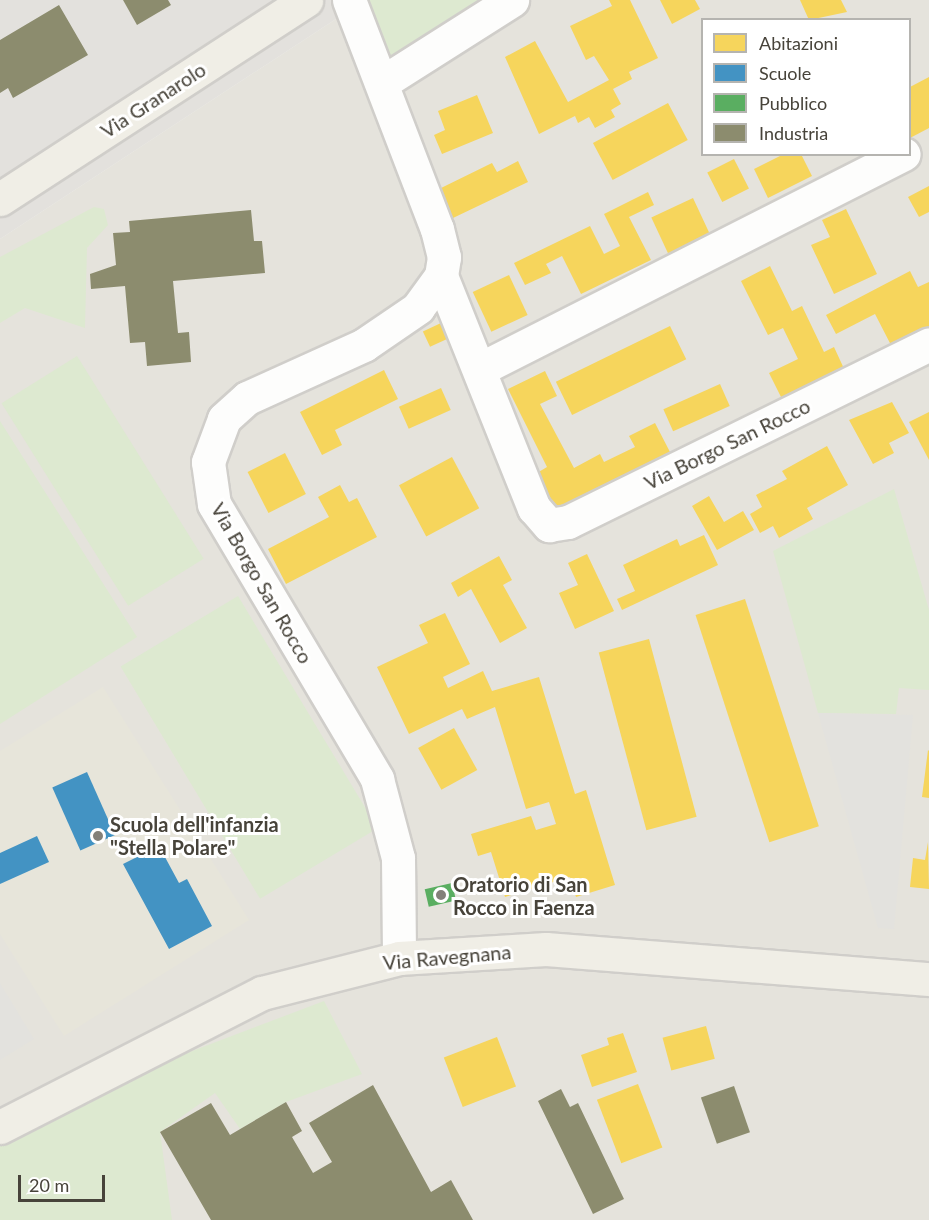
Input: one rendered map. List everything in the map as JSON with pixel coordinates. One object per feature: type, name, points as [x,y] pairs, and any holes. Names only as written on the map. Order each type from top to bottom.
[{"type":"main road","name":"Via Granarolo","points":[[6,190],[306,0]]},
{"type":"main road","name":"Via Ravegnana","points":[[0,1127],[262,993],[338,969],[399,958],[546,949],[929,979]]},
{"type":"street","name":"Via Borgo San Rocco","points":[[349,0],[383,82],[437,229],[444,257],[441,276],[418,308],[364,345],[247,398],[224,419],[208,462],[214,504],[377,779],[398,858],[399,958]]},
{"type":"street","points":[[383,82],[512,0]]},
{"type":"street","points":[[911,151],[929,142]]},
{"type":"street","points":[[480,369],[900,156]]},
{"type":"street","name":"Via Borgo San Rocco","points":[[441,276],[534,508],[549,525],[568,522],[929,344]]},
{"type":"shaded area","points":[[0,0],[365,0],[0,239]]},
{"type":"shaded area","points":[[365,0],[929,0],[929,1220],[0,1220],[0,239]]},
{"type":"shaded area","name":"Scuola dell'infanzia \"Stella Polare\"","points":[[103,687],[249,920],[64,1036],[0,934],[0,751]]},
{"type":"shaded area","points":[[818,713],[913,715],[894,929],[878,928]]},
{"type":"shaded area","points":[[0,983],[34,1039],[0,1060]]},
{"type":"green space","points":[[365,0],[493,0],[391,58],[356,6]]},
{"type":"green space","points":[[94,207],[104,209],[108,225],[87,248],[85,328],[25,308],[0,323],[0,257]]},
{"type":"green space","points":[[77,356],[204,559],[128,606],[2,403]]},
{"type":"green space","points":[[0,421],[137,637],[0,724]]},
{"type":"green space","points":[[894,489],[929,610],[929,690],[899,688],[896,714],[818,713],[773,551]]},
{"type":"green space","points":[[238,596],[378,828],[260,899],[121,667]]},
{"type":"green space","points":[[324,1001],[362,1074],[286,1102],[240,1129],[215,1093],[160,1132],[172,1220],[0,1220],[0,1143],[129,1075]]},
{"type":"building: Abitazioni","points":[[609,0],[630,0],[658,58],[629,72],[632,79],[613,89],[621,104],[611,110],[615,117],[595,128],[589,117],[578,123],[575,116],[539,134],[505,57],[535,41],[568,102],[609,80],[594,56],[586,60],[570,26],[612,6]]},
{"type":"building: Abitazioni","points":[[660,0],[695,0],[700,9],[672,24]]},
{"type":"building: Abitazioni","points":[[800,0],[841,0],[847,12],[818,18],[808,18]]},
{"type":"building: Abitazioni","points":[[929,77],[929,128],[911,137],[911,86]]},
{"type":"building: Abitazioni","points":[[477,95],[493,133],[442,154],[434,135],[445,130],[438,111]]},
{"type":"building: Abitazioni","points":[[668,103],[688,140],[613,180],[593,143]]},
{"type":"building: Abitazioni","points":[[780,156],[802,156],[812,176],[768,198],[754,169]]},
{"type":"building: Abitazioni","points":[[734,159],[749,188],[722,202],[707,173]]},
{"type":"building: Abitazioni","points":[[518,161],[528,182],[453,218],[439,189],[492,163],[497,172]]},
{"type":"building: Abitazioni","points":[[929,186],[929,212],[919,217],[908,197]]},
{"type":"building: Abitazioni","points":[[648,192],[654,205],[629,217],[651,260],[581,294],[562,256],[546,264],[551,273],[525,285],[514,263],[590,226],[604,254],[620,246],[604,214]]},
{"type":"building: Abitazioni","points":[[693,198],[711,236],[669,256],[651,217]]},
{"type":"building: Abitazioni","points":[[846,209],[877,274],[834,294],[811,245],[830,237],[822,220]]},
{"type":"building: Abitazioni","points":[[770,266],[792,311],[802,306],[824,352],[834,347],[846,373],[784,403],[769,373],[798,359],[783,328],[768,335],[741,281]]},
{"type":"building: Abitazioni","points":[[910,271],[918,287],[929,282],[929,331],[893,349],[875,314],[836,334],[826,315]]},
{"type":"building: Abitazioni","points":[[509,275],[528,315],[491,332],[473,292]]},
{"type":"building: Abitazioni","points":[[441,323],[448,338],[430,347],[423,331]]},
{"type":"building: Abitazioni","points":[[670,326],[686,359],[572,415],[556,382]]},
{"type":"building: Abitazioni","points":[[384,370],[398,399],[335,430],[342,445],[322,455],[300,412]]},
{"type":"building: Abitazioni","points":[[545,371],[557,396],[540,404],[574,468],[600,454],[604,462],[635,447],[629,436],[655,423],[670,452],[556,510],[537,473],[547,467],[508,389]]},
{"type":"building: Abitazioni","points":[[720,384],[730,406],[673,431],[663,409]]},
{"type":"building: Abitazioni","points":[[441,388],[451,410],[409,429],[399,407]]},
{"type":"building: Abitazioni","points":[[892,402],[909,433],[889,443],[894,453],[873,464],[849,420]]},
{"type":"building: Abitazioni","points":[[929,412],[929,460],[909,422]]},
{"type":"building: Abitazioni","points":[[827,446],[848,485],[807,508],[813,519],[779,538],[773,526],[760,533],[750,514],[762,507],[756,495],[787,479],[782,471]]},
{"type":"building: Abitazioni","points":[[285,453],[306,494],[268,513],[248,472]]},
{"type":"building: Abitazioni","points":[[452,457],[479,508],[426,536],[399,485]]},
{"type":"building: Abitazioni","points":[[340,485],[349,502],[357,498],[377,537],[286,584],[268,549],[329,517],[318,497]]},
{"type":"building: Abitazioni","points":[[709,496],[724,522],[743,511],[754,530],[717,550],[692,506]]},
{"type":"building: Abitazioni","points":[[704,535],[718,565],[622,610],[617,599],[635,591],[623,565],[677,539],[680,546]]},
{"type":"building: Abitazioni","points":[[587,554],[614,611],[575,629],[559,593],[578,585],[568,563]]},
{"type":"building: Abitazioni","points":[[499,556],[512,580],[503,585],[527,628],[500,643],[471,589],[458,597],[451,583]]},
{"type":"building: Abitazioni","points":[[745,599],[819,826],[769,842],[696,615]]},
{"type":"building: Abitazioni","points":[[445,613],[470,664],[443,677],[448,688],[483,671],[492,691],[539,677],[575,794],[586,790],[615,885],[576,897],[570,877],[505,897],[491,852],[478,856],[471,834],[531,816],[536,830],[556,824],[549,802],[526,809],[495,707],[467,719],[462,709],[409,734],[377,667],[428,643],[419,625]]},
{"type":"building: Abitazioni","points":[[649,639],[697,817],[646,830],[599,652]]},
{"type":"building: Abitazioni","points":[[454,728],[477,770],[441,790],[418,748]]},
{"type":"building: Abitazioni","points":[[929,751],[929,798],[922,797]]},
{"type":"building: Abitazioni","points":[[928,842],[929,889],[910,887],[913,858],[925,860]]},
{"type":"building: Abitazioni","points":[[706,1026],[715,1059],[671,1070],[663,1038]]},
{"type":"building: Abitazioni","points":[[623,1033],[637,1072],[592,1087],[581,1055],[609,1045],[607,1038]]},
{"type":"building: Abitazioni","points":[[497,1037],[516,1086],[463,1107],[444,1057]]},
{"type":"building: Abitazioni","points":[[638,1084],[662,1147],[621,1163],[597,1100]]},
{"type":"building: Scuole","points":[[87,772],[115,835],[80,850],[52,787]]},
{"type":"building: Scuole","points":[[37,836],[49,862],[0,884],[0,853]]},
{"type":"building: Scuole","points":[[159,846],[179,883],[187,879],[212,926],[169,949],[123,864]]},
{"type":"building: Pubblico","name":"Oratorio di San Rocco in Faenza","points":[[452,883],[456,901],[429,907],[425,889]]},
{"type":"building: Industria","points":[[123,0],[168,0],[171,5],[137,25]]},
{"type":"building: Industria","points":[[59,5],[88,55],[13,98],[8,88],[0,93],[0,40]]},
{"type":"building: Industria","points":[[251,210],[254,241],[262,241],[265,273],[173,281],[178,333],[189,332],[191,362],[147,366],[145,342],[130,343],[125,286],[91,289],[90,274],[116,265],[113,233],[130,232],[129,221]]},
{"type":"building: Industria","points":[[373,1085],[431,1192],[451,1180],[473,1220],[211,1220],[160,1132],[211,1103],[230,1135],[286,1102],[302,1131],[292,1137],[313,1173],[332,1162],[309,1123]]},
{"type":"building: Industria","points":[[734,1086],[750,1132],[717,1144],[701,1097]]},
{"type":"building: Industria","points":[[561,1089],[570,1107],[578,1103],[624,1199],[593,1214],[538,1101]]},
{"type":"place","name":"Scuola dell'infanzia \"Stella Polare\"","points":[[98,836]]},
{"type":"place","name":"Oratorio di San Rocco in Faenza","points":[[441,895]]}]
